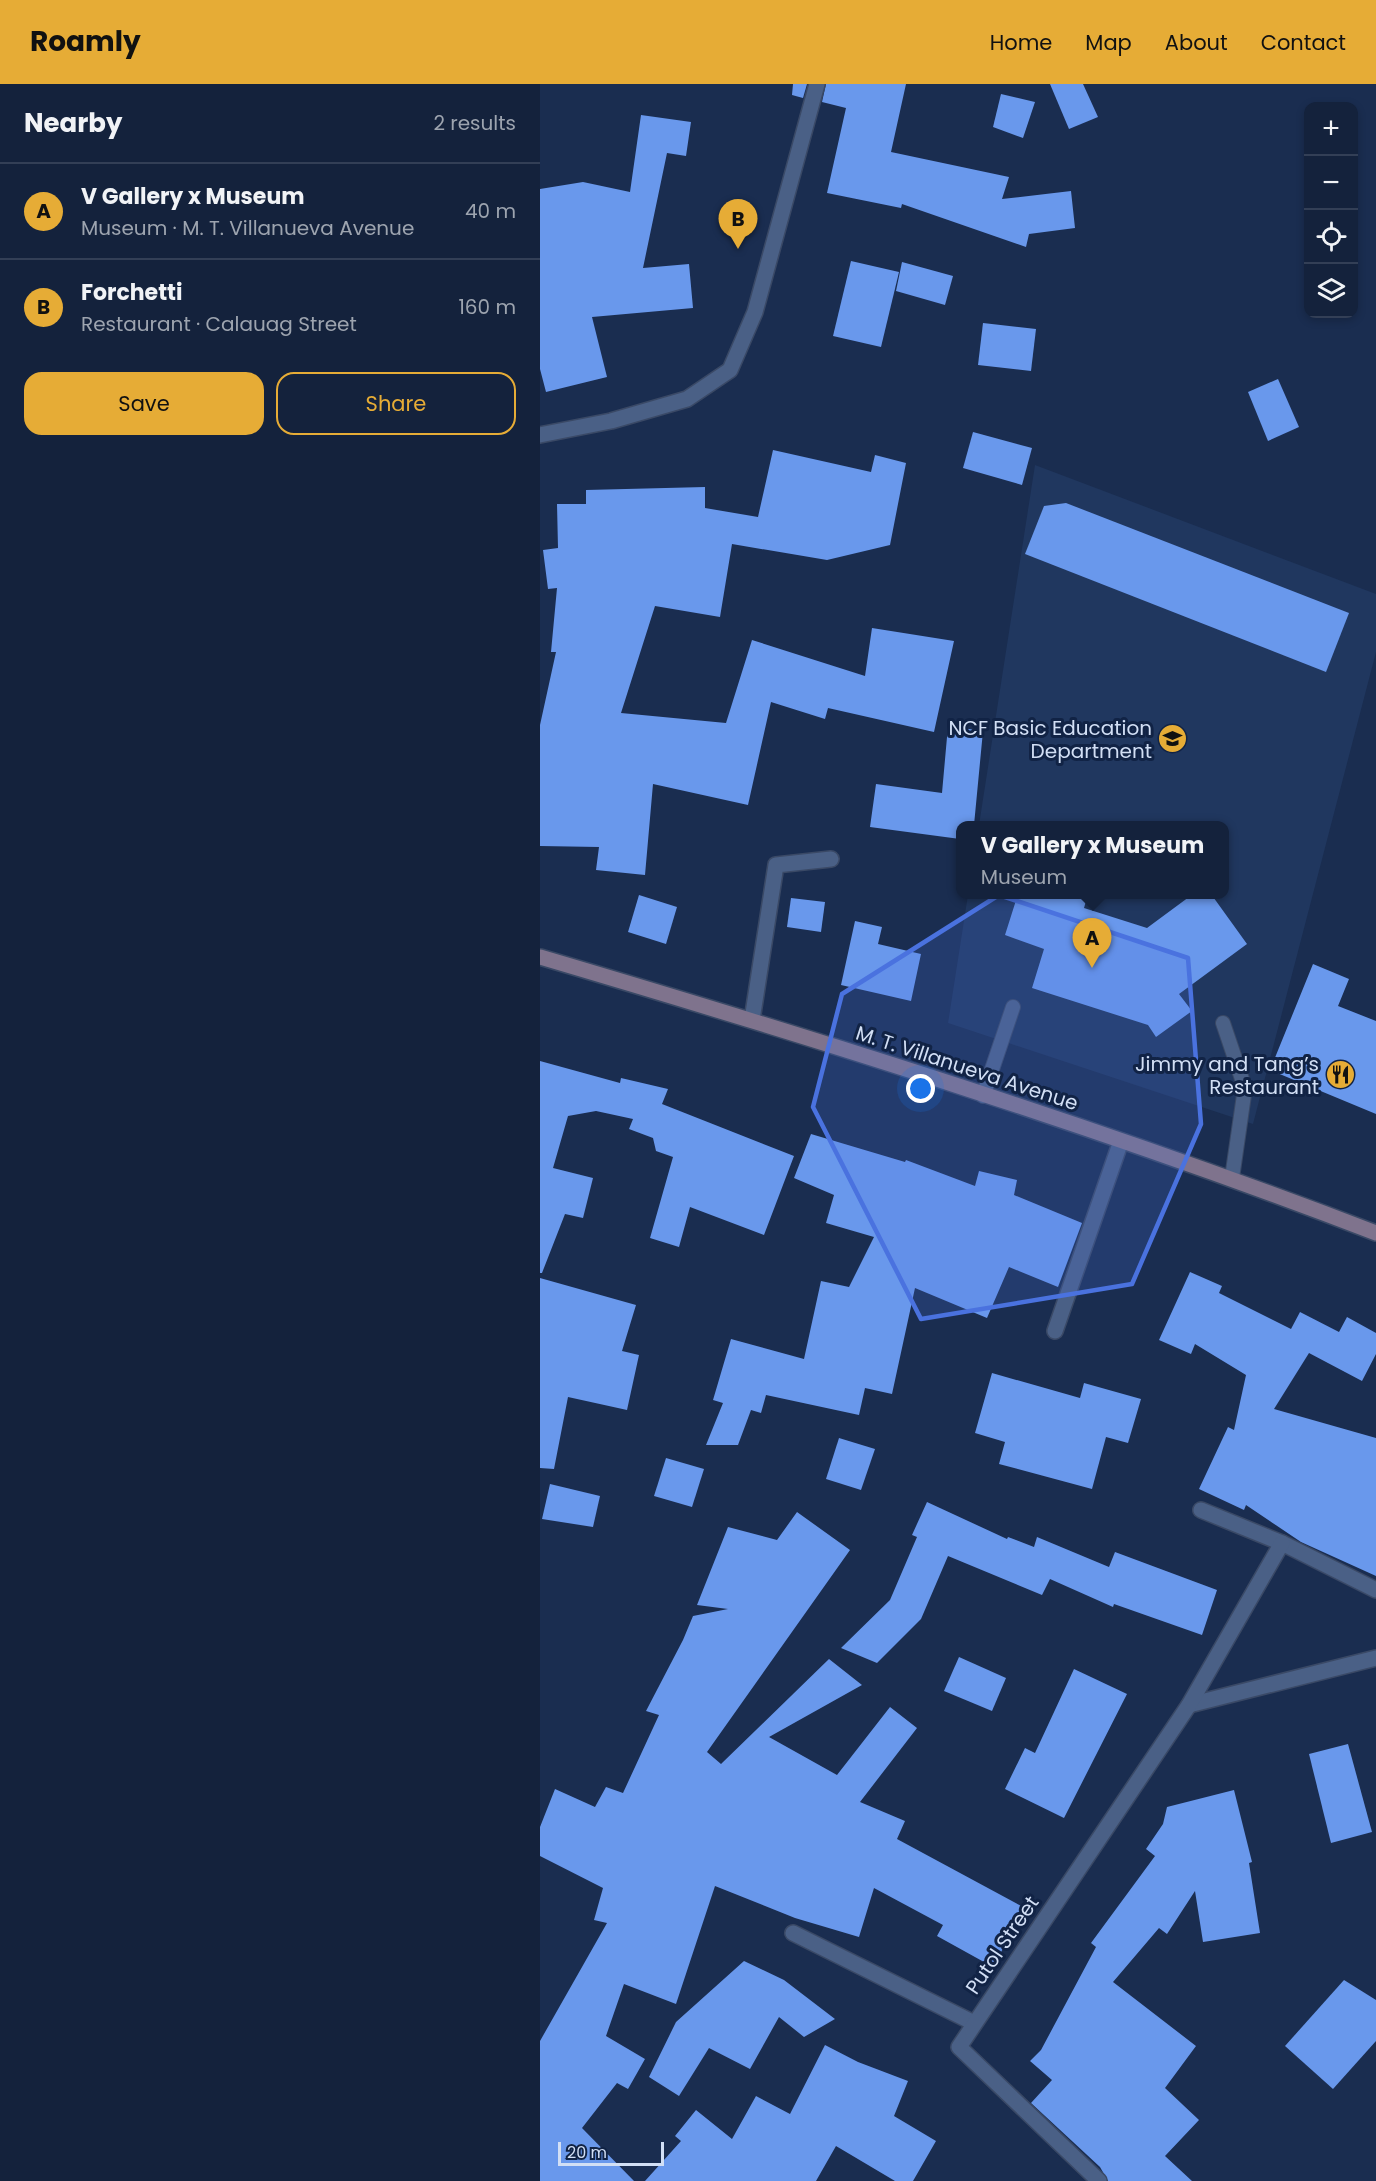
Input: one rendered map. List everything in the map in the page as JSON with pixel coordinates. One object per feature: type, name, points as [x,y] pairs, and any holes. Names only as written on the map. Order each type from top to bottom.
[{"type":"main road","name":"M. T. Villanueva Avenue","points":[[540,957],[752,1020],[1121,1141],[1232,1178],[1376,1233]]},
{"type":"street","points":[[540,435],[611,422],[687,399],[730,370],[754,312],[817,84]]},
{"type":"street","points":[[752,1020],[776,865],[831,859]]},
{"type":"street","points":[[1055,1332],[1121,1141]]},
{"type":"street","points":[[1201,1510],[1282,1543],[1376,1590]]},
{"type":"street","name":"Putol Street","points":[[1099,2181],[959,2047],[1189,1706],[1282,1543]]},
{"type":"street","points":[[1189,1706],[1376,1658]]},
{"type":"street","points":[[793,1933],[974,2023]]},
{"type":"lane","points":[[984,1096],[1013,1007]]},
{"type":"lane","points":[[1223,1023],[1245,1088],[1232,1178]]},
{"type":"highlighted area","points":[[999,895],[1188,958],[1201,1124],[1132,1284],[921,1319],[813,1107],[842,994]]},
{"type":"shaded area","name":"NCF Basic Education Department","points":[[1035,465],[1376,594],[1376,652],[1253,1124],[948,1023],[967,899],[1229,899],[1229,821],[980,821]]},
{"type":"building","points":[[793,84],[807,84],[803,98],[792,95]]},
{"type":"building","points":[[826,84],[906,84],[891,152],[1009,177],[1002,199],[1071,191],[1075,228],[1029,234],[1026,247],[902,204],[901,208],[827,193],[846,108],[822,102]]},
{"type":"building","points":[[1050,84],[1083,84],[1098,117],[1069,129]]},
{"type":"building","points":[[1001,94],[1035,102],[1023,138],[993,127]]},
{"type":"building","points":[[641,115],[691,122],[686,156],[667,153],[643,268],[689,264],[693,308],[592,317],[607,377],[546,392],[540,369],[540,189],[583,182],[630,192]]},
{"type":"building","points":[[851,261],[899,272],[881,347],[833,336]]},
{"type":"building","points":[[902,262],[953,276],[945,305],[896,291]]},
{"type":"building","points":[[983,323],[1036,329],[1031,371],[978,365]]},
{"type":"building","points":[[1278,379],[1299,427],[1268,441],[1248,392]]},
{"type":"building","points":[[973,432],[1032,448],[1022,485],[963,468]]},
{"type":"building","points":[[773,450],[871,472],[875,455],[906,463],[890,545],[827,560],[732,544],[720,617],[655,606],[621,713],[726,723],[752,640],[865,676],[872,628],[954,641],[934,732],[828,708],[825,719],[771,702],[748,805],[653,784],[645,875],[596,870],[599,847],[540,846],[540,725],[556,652],[551,652],[557,588],[548,589],[543,550],[558,548],[557,504],[586,504],[586,490],[705,487],[705,508],[758,517]]},
{"type":"building","points":[[1066,503],[1349,613],[1326,672],[1025,554],[1044,506]]},
{"type":"building","points":[[948,726],[983,731],[974,821],[956,821],[956,838],[870,827],[876,784],[942,793]]},
{"type":"building","points":[[639,895],[677,907],[666,944],[628,932]]},
{"type":"building","points":[[791,898],[825,902],[821,932],[787,927]]},
{"type":"building","points":[[1016,899],[1087,899],[1084,908],[1147,928],[1186,899],[1215,899],[1247,944],[1179,994],[1192,1011],[1156,1037],[1148,1025],[1032,988],[1044,949],[1005,935]]},
{"type":"building","points":[[855,921],[882,927],[878,944],[921,954],[911,1001],[841,985]]},
{"type":"building","points":[[1313,964],[1349,979],[1338,1006],[1376,1021],[1376,1114],[1270,1070]]},
{"type":"building","points":[[540,1061],[620,1083],[621,1078],[668,1089],[662,1104],[794,1156],[764,1235],[690,1207],[679,1247],[650,1238],[673,1157],[656,1151],[653,1138],[629,1129],[633,1119],[596,1111],[568,1116],[553,1168],[593,1178],[583,1218],[565,1214],[542,1273],[540,1273]]},
{"type":"building","points":[[811,1134],[905,1162],[906,1160],[975,1186],[979,1171],[1017,1180],[1014,1195],[1082,1223],[1058,1287],[1009,1267],[987,1318],[915,1288],[892,1394],[865,1388],[859,1415],[766,1395],[761,1413],[751,1410],[738,1445],[706,1445],[723,1403],[713,1400],[731,1339],[804,1359],[821,1281],[849,1287],[874,1237],[826,1223],[834,1195],[794,1178]]},
{"type":"building","points":[[1190,1272],[1222,1286],[1219,1293],[1291,1329],[1300,1312],[1339,1332],[1347,1317],[1376,1333],[1376,1354],[1362,1381],[1309,1353],[1274,1409],[1376,1438],[1376,1576],[1301,1542],[1246,1505],[1244,1510],[1199,1489],[1228,1427],[1234,1430],[1246,1375],[1195,1344],[1191,1354],[1159,1340]]},
{"type":"building","points":[[540,1278],[636,1305],[622,1351],[639,1355],[627,1410],[568,1397],[554,1469],[540,1468]]},
{"type":"building","points":[[992,1373],[1080,1398],[1084,1383],[1141,1399],[1128,1443],[1106,1437],[1092,1489],[999,1464],[1005,1442],[975,1433]]},
{"type":"building","points":[[839,1438],[875,1449],[861,1490],[826,1479]]},
{"type":"building","points":[[666,1458],[704,1469],[692,1507],[654,1496]]},
{"type":"building","points":[[550,1484],[600,1496],[593,1527],[542,1519]]},
{"type":"building","points":[[927,1502],[1007,1539],[1008,1537],[1034,1547],[1037,1537],[1109,1567],[1115,1552],[1217,1590],[1202,1635],[1114,1604],[1113,1607],[1050,1579],[1042,1595],[948,1556],[921,1619],[877,1663],[841,1648],[890,1600],[917,1537],[912,1535]]},
{"type":"building","points":[[797,1512],[850,1550],[707,1752],[721,1764],[829,1659],[862,1685],[769,1737],[837,1775],[890,1707],[917,1728],[860,1802],[905,1821],[897,1839],[1025,1908],[993,1967],[937,1936],[943,1925],[874,1888],[859,1937],[795,1918],[715,1886],[676,2004],[624,1984],[606,2036],[645,2059],[628,2089],[617,2083],[582,2128],[634,2181],[540,2181],[540,2041],[607,1923],[594,1920],[603,1888],[540,1856],[540,1827],[555,1789],[595,1807],[606,1787],[623,1793],[659,1715],[646,1711],[693,1616],[728,1609],[697,1605],[728,1527],[777,1540]]},
{"type":"building","points":[[959,1657],[1006,1678],[992,1711],[944,1691]]},
{"type":"building","points":[[1074,1669],[1127,1694],[1064,1818],[1005,1789],[1025,1748],[1035,1753]]},
{"type":"building","points":[[1348,1744],[1372,1832],[1331,1843],[1309,1754]]},
{"type":"building","points":[[1234,1790],[1252,1862],[1249,1863],[1260,1933],[1203,1942],[1195,1891],[1167,1934],[1159,1928],[1113,1982],[1196,2046],[1165,2088],[1199,2120],[1165,2156],[1192,2181],[1108,2181],[1100,2167],[1031,2103],[1052,2080],[1030,2061],[1041,2050],[1096,1947],[1091,1943],[1155,1856],[1146,1849],[1163,1824],[1167,1807]]},
{"type":"building","points":[[744,1961],[784,1980],[835,2019],[804,2037],[779,2017],[750,2069],[709,2048],[679,2096],[649,2077],[676,2022]]},
{"type":"building","points":[[1344,1980],[1376,2000],[1376,2041],[1333,2089],[1285,2046]]},
{"type":"building","points":[[825,2045],[858,2062],[908,2081],[894,2116],[936,2141],[913,2181],[895,2181],[836,2146],[816,2181],[645,2181],[681,2141],[675,2136],[696,2110],[732,2139],[756,2096],[790,2114]]},
{"type":"place","name":"Forchetti","points":[[738,249]]},
{"type":"place","name":"NCF Basic Education Department","points":[[1173,739]]},
{"type":"place","name":"V Gallery x Museum","points":[[1092,968]]},
{"type":"place","name":"Jimmy and Tang’s Restaurant","points":[[1340,1075]]}]
